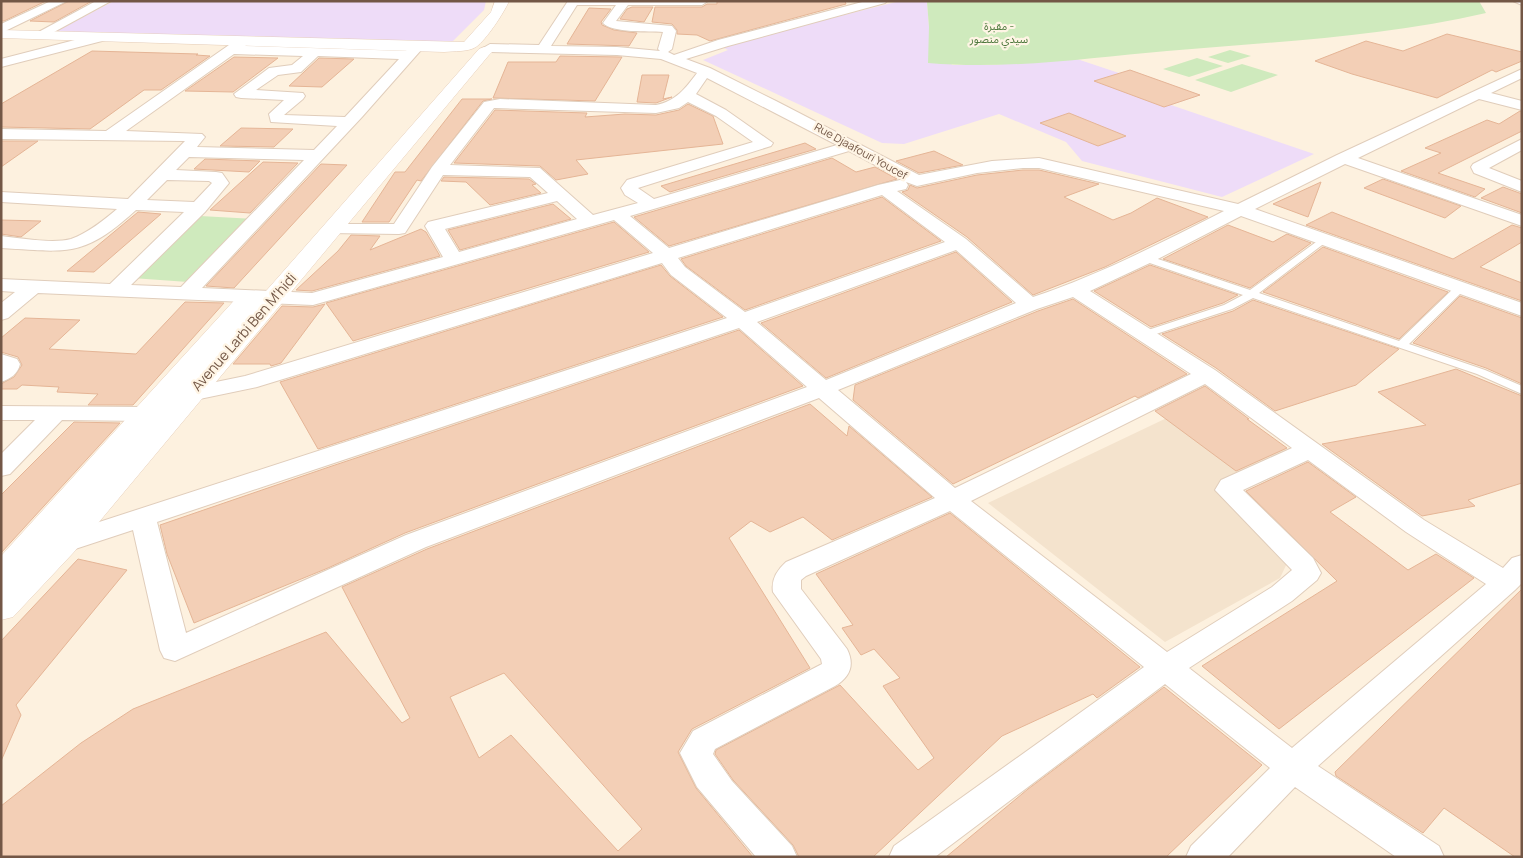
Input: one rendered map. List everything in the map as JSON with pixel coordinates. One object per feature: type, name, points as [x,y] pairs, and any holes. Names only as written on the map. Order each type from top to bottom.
[{"type":"main road","name":"Avenue Larbi Ben M'hidi","points":[[1,576],[145,414],[262,296],[333,229],[497,13],[502,1]]},
{"type":"main road","name":"Avenue Larbi Ben M'hidi","points":[[1,608],[63,544],[190,394],[262,296],[471,48],[500,31],[512,16]]},
{"type":"main road","points":[[1,34],[102,37],[238,45],[413,50],[471,48]]},
{"type":"street","points":[[1,29],[61,1]]},
{"type":"street","points":[[39,36],[105,1]]},
{"type":"street","points":[[559,1],[624,3],[702,1]]},
{"type":"street","points":[[664,54],[723,43],[882,1]]},
{"type":"street","points":[[542,50],[573,2]]},
{"type":"street","points":[[624,3],[609,23],[668,29],[670,32],[664,54]]},
{"type":"street","points":[[10,12],[37,12]]},
{"type":"street","points":[[1,63],[102,37]]},
{"type":"street","points":[[664,54],[680,43]]},
{"type":"street","points":[[109,136],[238,45],[316,52],[413,50]]},
{"type":"street","name":"Rue Djaafouri Youcef","points":[[471,48],[664,54],[705,71],[917,182],[993,165],[1039,163],[1240,210],[1522,310]]},
{"type":"street","points":[[186,293],[318,155],[413,50]]},
{"type":"street","points":[[316,52],[296,69],[274,71],[241,94],[298,96],[276,114],[275,118],[280,120],[348,122]]},
{"type":"street","points":[[333,229],[399,230],[438,170],[489,104],[656,109],[675,105],[686,95],[705,71]]},
{"type":"street","points":[[143,518],[175,650],[416,541],[822,389],[1030,305],[1075,290],[1145,258],[1343,158],[1518,77]]},
{"type":"street","points":[[1478,94],[1522,106]]},
{"type":"street","points":[[652,205],[629,188],[633,184],[765,143],[721,113],[686,95]]},
{"type":"street","points":[[1,134],[197,137],[133,203],[93,236],[76,244],[1,242]]},
{"type":"street","points":[[1522,144],[1486,162],[1480,167],[1480,170],[1490,176],[1522,187]]},
{"type":"street","points":[[1,285],[262,296],[313,300],[652,205],[850,146]]},
{"type":"street","points":[[184,152],[318,155]]},
{"type":"street","points":[[1343,158],[1522,221]]},
{"type":"street","points":[[438,170],[534,172],[590,222]]},
{"type":"street","points":[[115,290],[199,208],[221,183],[216,177],[209,176],[162,175]]},
{"type":"street","points":[[190,394],[249,382],[884,189],[917,182]]},
{"type":"street","points":[[884,189],[959,243],[1030,305]]},
{"type":"street","points":[[454,260],[434,226],[560,195]]},
{"type":"street","points":[[1,197],[199,208]]},
{"type":"street","points":[[617,214],[666,255],[678,271],[742,320],[952,500],[1293,767],[1426,857]]},
{"type":"street","points":[[63,544],[742,320],[959,243]]},
{"type":"street","points":[[1,314],[34,286]]},
{"type":"street","points":[[1075,290],[1207,375],[1311,448],[1415,526],[1513,574],[1293,767],[1204,857]]},
{"type":"street","points":[[1,360],[9,364],[8,368],[1,375]]},
{"type":"street","points":[[780,857],[724,794],[698,760],[696,753],[704,740],[824,678],[832,673],[837,666],[836,657],[787,592],[786,581],[789,574],[796,568],[952,500],[1207,375]]},
{"type":"street","points":[[1,468],[56,413]]},
{"type":"street","points":[[1,414],[145,414]]},
{"type":"street","points":[[907,857],[1166,667],[1267,604],[1307,573],[1303,565],[1228,490],[1230,486],[1311,448]]},
{"type":"lane","points":[[1146,334],[1228,307],[1252,294],[1323,240]]},
{"type":"lane","points":[[1145,258],[1481,372],[1522,390]]},
{"type":"lane","points":[[1401,345],[1460,288]]},
{"type":"shaded area","points":[[114,1],[486,1],[484,10],[452,42],[55,32]]},
{"type":"shaded area","points":[[896,2],[927,2],[929,27],[952,65],[991,65],[1077,59],[1119,73],[1130,70],[1200,95],[1171,105],[1314,154],[1222,197],[1082,161],[1066,142],[999,114],[904,144],[882,143],[703,60],[728,50],[720,46]]},
{"type":"shaded area","points":[[1215,395],[1287,449],[1239,473],[1218,486],[1289,559],[1280,578],[1165,642],[988,503]]},
{"type":"green space","name":"مقبرة - سيدي منصور","points":[[911,1],[1479,1],[1486,13],[1407,28],[1327,38],[1048,62],[958,65],[928,63],[929,27],[927,2]]},
{"type":"green space","points":[[1230,50],[1251,56],[1228,63],[1208,57]]},
{"type":"green space","points":[[1197,58],[1223,66],[1189,77],[1163,69]]},
{"type":"green space","points":[[1242,64],[1278,75],[1231,92],[1195,80]]},
{"type":"green space","points":[[200,216],[255,219],[188,282],[132,278]]},
{"type":"building","points":[[1,1],[46,1],[1,21]]},
{"type":"building","points":[[69,1],[92,1],[54,22],[30,21]]},
{"type":"building","points":[[717,1],[845,1],[846,4],[710,41],[697,35],[677,34],[677,30],[672,24],[652,22],[655,7],[702,7],[707,4],[717,4]]},
{"type":"building","points":[[632,7],[653,7],[644,22],[620,19],[627,9]]},
{"type":"building","points":[[589,8],[611,9],[601,22],[602,25],[614,30],[637,33],[629,46],[567,44]]},
{"type":"building","points":[[1447,34],[1522,52],[1522,61],[1496,72],[1492,70],[1437,98],[1352,74],[1315,61],[1366,41],[1403,51]]},
{"type":"building","points":[[92,51],[210,56],[161,90],[144,90],[90,129],[1,127],[1,104]]},
{"type":"building","points":[[560,56],[622,57],[595,101],[493,98],[508,62],[556,62]]},
{"type":"building","points":[[234,57],[278,58],[233,92],[185,91]]},
{"type":"building","points":[[319,58],[354,59],[322,87],[289,86]]},
{"type":"building","points":[[1130,70],[1200,95],[1164,107],[1094,81]]},
{"type":"building","points":[[642,75],[669,75],[663,99],[672,97],[656,103],[637,102]]},
{"type":"building","points":[[462,99],[492,99],[483,101],[421,181],[417,180],[389,222],[362,222],[395,172],[405,172]]},
{"type":"building","points":[[688,104],[713,116],[723,144],[576,160],[588,174],[556,180],[540,166],[454,163],[495,110],[587,113],[585,117],[625,114],[656,115],[679,110]]},
{"type":"building","points":[[1520,111],[1522,112],[1522,131],[1438,173],[1485,189],[1475,197],[1401,171],[1441,153],[1425,148],[1487,120],[1499,124]]},
{"type":"building","points":[[1069,113],[1126,136],[1098,146],[1040,123]]},
{"type":"building","points":[[241,128],[293,129],[274,147],[220,146]]},
{"type":"building","points":[[1,141],[38,141],[1,167]]},
{"type":"building","points":[[805,143],[816,149],[670,192],[661,186]]},
{"type":"building","points":[[934,151],[963,165],[919,173],[896,161]]},
{"type":"building","points":[[832,158],[856,172],[875,167],[897,179],[669,246],[634,217]]},
{"type":"building","points":[[205,159],[260,161],[249,172],[194,169]]},
{"type":"building","points":[[263,162],[298,163],[250,213],[210,210]]},
{"type":"building","points":[[321,164],[347,165],[234,288],[206,286]]},
{"type":"building","points":[[1039,170],[1099,184],[1064,197],[1113,220],[1131,213],[1157,198],[1208,217],[1105,267],[1033,295],[967,237],[902,192],[908,190],[910,185],[917,188],[977,175]]},
{"type":"building","points":[[444,177],[529,179],[536,184],[532,185],[541,193],[490,205],[466,182],[441,181]]},
{"type":"building","points":[[1383,179],[1461,206],[1445,218],[1364,188]]},
{"type":"building","points":[[1321,182],[1308,217],[1273,204]]},
{"type":"building","points":[[1503,187],[1522,194],[1522,213],[1481,198]]},
{"type":"building","points":[[882,197],[941,241],[745,310],[686,266],[681,259]]},
{"type":"building","points":[[553,204],[571,219],[460,250],[448,230]]},
{"type":"building","points":[[138,212],[161,214],[94,272],[67,271]]},
{"type":"building","points":[[1332,212],[1453,259],[1512,225],[1522,228],[1522,242],[1480,267],[1522,283],[1522,301],[1306,225]]},
{"type":"building","points":[[1,220],[41,221],[21,237],[1,234]]},
{"type":"building","points":[[614,222],[649,252],[353,341],[326,303]]},
{"type":"building","points":[[1228,225],[1273,242],[1287,234],[1311,243],[1250,288],[1163,259]]},
{"type":"building","points":[[421,229],[426,232],[440,256],[312,291],[296,290],[338,251],[351,235],[380,236],[370,250]]},
{"type":"building","points":[[1323,247],[1448,292],[1399,339],[1263,292]]},
{"type":"building","points":[[956,252],[1012,302],[826,378],[761,323]]},
{"type":"building","points":[[661,265],[670,276],[723,317],[318,449],[280,382]]},
{"type":"building","points":[[1150,265],[1238,295],[1223,303],[1151,327],[1094,291]]},
{"type":"building","points":[[1460,296],[1522,318],[1522,384],[1486,368],[1413,343]]},
{"type":"building","points":[[1073,299],[1187,374],[1138,398],[1135,396],[953,484],[853,400],[855,385],[1038,311]]},
{"type":"building","points":[[1253,300],[1399,349],[1356,385],[1275,411],[1216,368],[1162,334],[1233,311]]},
{"type":"building","points":[[185,302],[224,303],[133,405],[88,405],[98,394],[57,392],[59,387],[22,385],[17,389],[1,389],[1,384],[14,377],[22,365],[18,357],[1,352],[1,338],[25,318],[80,320],[49,349],[136,354]]},
{"type":"building","points":[[325,304],[281,363],[271,366],[270,364],[233,364],[282,306],[313,307]]},
{"type":"building","points":[[739,330],[803,386],[405,533],[328,568],[194,623],[167,554],[160,525]]},
{"type":"building","points":[[1456,369],[1522,396],[1522,483],[1468,500],[1475,506],[1422,516],[1322,444],[1426,425],[1378,392]]},
{"type":"building","points":[[1205,386],[1287,448],[1236,471],[1155,411]]},
{"type":"building","points":[[810,404],[847,436],[849,426],[932,497],[832,540],[803,517],[770,532],[751,521],[729,538],[810,668],[692,729],[678,752],[696,788],[753,857],[1,857],[1,806],[81,743],[133,709],[326,632],[402,723],[410,718],[342,587],[427,549]],"holes":[[[504,673],[642,829],[618,851],[511,735],[479,758],[450,697]]]},
{"type":"building","points":[[74,422],[120,423],[1,553],[1,495]]},
{"type":"building","points":[[1308,462],[1356,497],[1330,512],[1408,570],[1436,554],[1474,578],[1279,729],[1202,666],[1337,581],[1246,491]]},
{"type":"building","points":[[950,513],[1140,667],[1097,698],[1093,694],[1002,736],[873,857],[799,857],[793,845],[733,780],[715,754],[716,750],[840,685],[918,770],[934,758],[883,686],[900,678],[874,649],[861,655],[842,628],[853,625],[816,574]]},
{"type":"building","points":[[78,559],[127,570],[16,705],[21,715],[1,761],[1,641]]},
{"type":"building","points":[[1522,589],[1522,857],[1515,857],[1444,808],[1423,833],[1336,776],[1335,772]]},
{"type":"building","points":[[1164,687],[1262,765],[1166,857],[946,857],[1028,789]]}]
